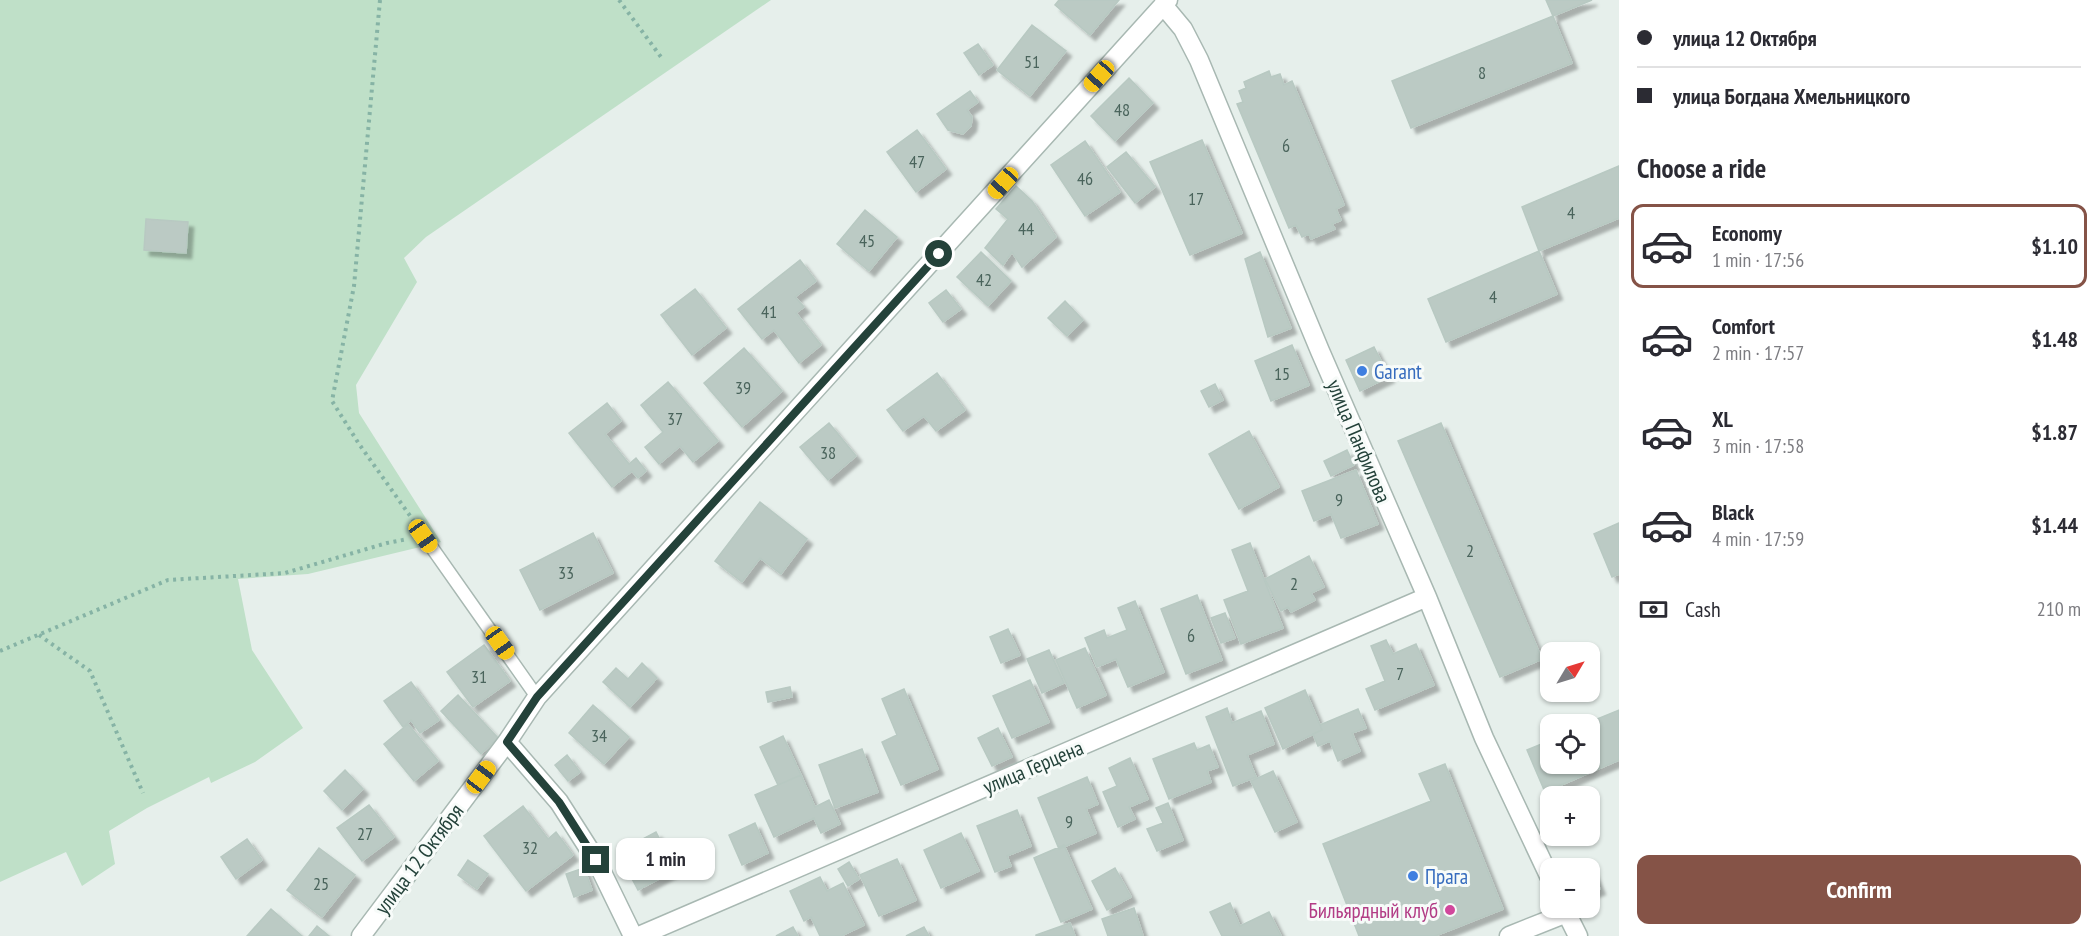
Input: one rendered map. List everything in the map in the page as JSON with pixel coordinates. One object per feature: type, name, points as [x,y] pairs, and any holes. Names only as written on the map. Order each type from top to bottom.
[{"type":"street","name":"улица Панфилова","points":[[1166,3],[1183,29],[1198,60],[1320,351],[1427,597],[1484,738],[1541,858]]},
{"type":"street","name":"улица 12 Октября","points":[[361,936],[507,742],[537,697],[1166,3]]},
{"type":"street","name":"улица Герцена","points":[[639,936],[1427,597]]},
{"type":"street","points":[[507,742],[559,802],[590,850],[633,936]]},
{"type":"street","points":[[1509,936],[1548,918]]},
{"type":"street","points":[[1570,918],[1578,936]]},
{"type":"lane","points":[[423,536],[537,697]]},
{"type":"path","points":[[0,651],[168,580],[285,573],[387,543],[423,536],[359,444],[333,401],[354,285],[380,0]]},
{"type":"path","points":[[619,0],[661,57]]},
{"type":"path","points":[[39,635],[90,670],[143,793]]},
{"type":"green space","points":[[0,0],[771,0],[426,237],[404,258],[417,282],[356,385],[359,413],[441,542],[308,574],[238,579],[252,650],[303,728],[255,762],[211,783],[209,777],[147,808],[109,831],[115,864],[82,886],[66,852],[0,882]]},
{"type":"building","points":[[1059,0],[1119,0],[1090,35],[1055,5]]},
{"type":"building","points":[[1546,0],[1592,0],[1553,16]]},
{"type":"building","points":[[1553,16],[1572,63],[1411,128],[1392,81]]},
{"type":"building","points":[[1032,25],[1066,51],[1030,96],[997,70]]},
{"type":"building","points":[[978,44],[993,65],[979,75],[964,53]]},
{"type":"building","points":[[1269,71],[1271,77],[1280,74],[1284,85],[1292,81],[1344,205],[1336,209],[1341,220],[1332,224],[1335,229],[1311,239],[1309,234],[1302,237],[1296,225],[1289,228],[1237,104],[1243,102],[1239,91],[1246,88],[1244,82]]},
{"type":"building","points":[[1129,78],[1153,103],[1115,141],[1091,116]]},
{"type":"building","points":[[970,91],[978,102],[967,110],[972,117],[971,126],[963,134],[948,130],[937,114]]},
{"type":"building","points":[[917,130],[946,169],[916,192],[887,152]]},
{"type":"building","points":[[1202,140],[1242,233],[1190,255],[1150,162]]},
{"type":"building","points":[[1085,141],[1120,192],[1085,216],[1051,165]]},
{"type":"building","points":[[1126,152],[1155,187],[1135,203],[1107,167]]},
{"type":"building","points":[[1619,166],[1619,218],[1539,251],[1522,207]]},
{"type":"building","points":[[1016,186],[1032,201],[1056,237],[1022,267],[1012,252],[1003,265],[985,248],[1008,219],[996,209]]},
{"type":"building","points":[[865,210],[897,237],[869,271],[837,244]]},
{"type":"building","points":[[146,219],[188,222],[186,253],[144,250]]},
{"type":"building","points":[[1539,251],[1557,294],[1446,342],[1428,299]]},
{"type":"building","points":[[981,252],[1011,281],[988,306],[957,277]]},
{"type":"building","points":[[1260,252],[1291,328],[1268,337],[1245,259]]},
{"type":"building","points":[[800,260],[816,281],[795,297],[804,307],[796,313],[821,345],[799,363],[774,330],[762,339],[738,309]]},
{"type":"building","points":[[695,289],[726,328],[692,355],[661,315]]},
{"type":"building","points":[[946,290],[961,309],[943,322],[929,303]]},
{"type":"building","points":[[1065,301],[1083,320],[1067,336],[1048,318]]},
{"type":"building","points":[[1292,345],[1309,385],[1271,401],[1255,361]]},
{"type":"building","points":[[1374,347],[1389,377],[1360,391],[1346,360]]},
{"type":"building","points":[[744,348],[782,391],[742,427],[704,383]]},
{"type":"building","points":[[937,373],[965,410],[936,431],[924,416],[903,431],[887,410]]},
{"type":"building","points":[[668,382],[718,441],[693,462],[680,446],[659,464],[645,447],[663,432],[641,405]]},
{"type":"building","points":[[1215,384],[1223,400],[1209,407],[1201,391]]},
{"type":"building","points":[[607,403],[621,421],[605,434],[629,464],[636,458],[646,471],[638,478],[632,471],[612,487],[569,433]]},
{"type":"building","points":[[829,423],[856,456],[828,480],[800,447]]},
{"type":"building","points":[[1441,423],[1540,654],[1540,660],[1500,677],[1398,441]]},
{"type":"building","points":[[1249,431],[1279,487],[1239,509],[1209,454]]},
{"type":"building","points":[[1347,450],[1354,465],[1331,476],[1324,461]]},
{"type":"building","points":[[1356,470],[1378,524],[1341,538],[1331,514],[1314,521],[1302,491]]},
{"type":"building","points":[[760,502],[807,539],[781,574],[760,558],[742,582],[715,561]]},
{"type":"building","points":[[1619,523],[1619,574],[1612,577],[1594,534]]},
{"type":"building","points":[[593,533],[613,573],[540,610],[520,570]]},
{"type":"building","points":[[1250,543],[1283,628],[1241,644],[1224,600],[1248,591],[1232,550]]},
{"type":"building","points":[[1309,556],[1324,587],[1311,593],[1315,600],[1291,612],[1288,607],[1281,611],[1265,579]]},
{"type":"building","points":[[1197,595],[1222,660],[1186,674],[1161,609]]},
{"type":"building","points":[[1135,601],[1164,672],[1128,687],[1116,659],[1097,667],[1085,638],[1104,630],[1107,638],[1127,630],[1118,608]]},
{"type":"building","points":[[1225,613],[1235,638],[1221,643],[1211,618]]},
{"type":"building","points":[[1008,629],[1020,655],[1001,663],[990,637]]},
{"type":"building","points":[[1386,640],[1393,654],[1416,644],[1434,685],[1375,710],[1366,689],[1385,681],[1371,646]]},
{"type":"building","points":[[484,645],[510,681],[473,707],[447,672]]},
{"type":"building","points":[[1085,648],[1106,695],[1077,708],[1056,660]]},
{"type":"building","points":[[1049,650],[1064,683],[1042,693],[1027,659]]},
{"type":"building","points":[[642,663],[657,678],[630,707],[603,682],[616,668],[628,679]]},
{"type":"building","points":[[1030,680],[1049,722],[1012,738],[993,696]]},
{"type":"building","points":[[411,682],[439,720],[420,733],[411,720],[403,727],[384,701]]},
{"type":"building","points":[[790,687],[792,697],[768,702],[766,692]]},
{"type":"building","points":[[904,689],[938,769],[901,785],[882,742],[897,735],[882,699]]},
{"type":"building","points":[[1305,690],[1322,730],[1283,749],[1265,708]]},
{"type":"building","points":[[458,695],[498,738],[481,754],[441,711]]},
{"type":"building","points":[[593,705],[629,737],[604,764],[569,733]]},
{"type":"building","points":[[1227,708],[1232,723],[1261,711],[1274,744],[1247,755],[1256,777],[1233,786],[1206,717]]},
{"type":"building","points":[[1358,709],[1366,728],[1352,733],[1360,751],[1338,761],[1330,741],[1318,746],[1313,734],[1322,730],[1320,725]]},
{"type":"building","points":[[1619,710],[1619,760],[1600,768],[1600,718]]},
{"type":"building","points":[[408,724],[438,761],[414,781],[384,744]]},
{"type":"building","points":[[998,728],[1012,757],[992,766],[978,738]]},
{"type":"building","points":[[783,736],[801,775],[778,785],[760,747]]},
{"type":"building","points":[[1194,743],[1197,750],[1209,745],[1218,767],[1207,771],[1211,782],[1169,799],[1153,759]]},
{"type":"building","points":[[1540,745],[1540,774],[1587,774],[1559,786],[1542,786],[1527,750]]},
{"type":"building","points":[[862,749],[878,792],[835,808],[819,765]]},
{"type":"building","points":[[567,755],[580,772],[568,781],[555,765]]},
{"type":"building","points":[[1130,758],[1148,799],[1129,807],[1135,819],[1118,827],[1103,792],[1117,786],[1109,768]]},
{"type":"building","name":"Прага","points":[[1445,764],[1503,909],[1435,936],[1359,936],[1323,844],[1431,801],[1419,774]]},
{"type":"building","points":[[345,770],[363,789],[342,810],[324,791]]},
{"type":"building","points":[[1273,771],[1297,822],[1275,832],[1251,781]]},
{"type":"building","points":[[801,775],[815,807],[829,800],[840,824],[821,833],[814,818],[774,837],[755,795]]},
{"type":"building","points":[[1087,777],[1098,804],[1086,809],[1096,833],[1059,849],[1038,798]]},
{"type":"building","points":[[1168,803],[1183,840],[1157,851],[1147,829],[1163,823],[1156,808]]},
{"type":"building","points":[[369,805],[394,837],[362,861],[337,828]]},
{"type":"building","points":[[523,806],[548,839],[556,832],[573,855],[526,891],[484,836]]},
{"type":"building","points":[[1017,810],[1031,846],[1007,856],[1011,866],[995,872],[977,826]]},
{"type":"building","points":[[755,823],[768,853],[742,865],[729,835]]},
{"type":"building","points":[[656,832],[676,870],[638,890],[618,852]]},
{"type":"building","points":[[961,833],[979,871],[941,888],[924,850]]},
{"type":"building","points":[[247,839],[262,860],[236,879],[221,857]]},
{"type":"building","points":[[1064,845],[1092,909],[1061,922],[1034,858]]},
{"type":"building","points":[[319,848],[355,875],[322,917],[287,890]]},
{"type":"building","points":[[897,859],[916,900],[879,916],[860,875]]},
{"type":"building","points":[[468,860],[488,874],[477,889],[458,875]]},
{"type":"building","points":[[849,862],[859,879],[848,886],[838,869]]},
{"type":"building","points":[[584,868],[592,890],[574,897],[566,874]]},
{"type":"building","points":[[1115,868],[1131,897],[1107,910],[1092,881]]},
{"type":"building","points":[[820,877],[827,891],[843,883],[864,925],[841,936],[820,936],[811,917],[804,921],[790,891]]},
{"type":"building","points":[[1230,903],[1240,926],[1269,912],[1281,936],[1222,936],[1210,912]]},
{"type":"building","points":[[1134,908],[1143,936],[1108,936],[1102,919]]},
{"type":"building","points":[[271,909],[302,936],[247,936]]},
{"type":"building","points":[[1070,923],[1075,936],[1036,936],[1036,935]]},
{"type":"building","points":[[317,926],[329,936],[309,936]]},
{"type":"building","points":[[793,927],[798,936],[776,936]]},
{"type":"building","points":[[924,927],[929,936],[906,936]]},
{"type":"place","name":"Garant","points":[[1362,371]]},
{"type":"place","name":"Прага","points":[[1413,876]]},
{"type":"place","name":"Бильярдный клуб","points":[[1450,910]]},
{"type":"route","points":[[596,860],[559,802],[507,742],[537,697],[939,254]]}]
